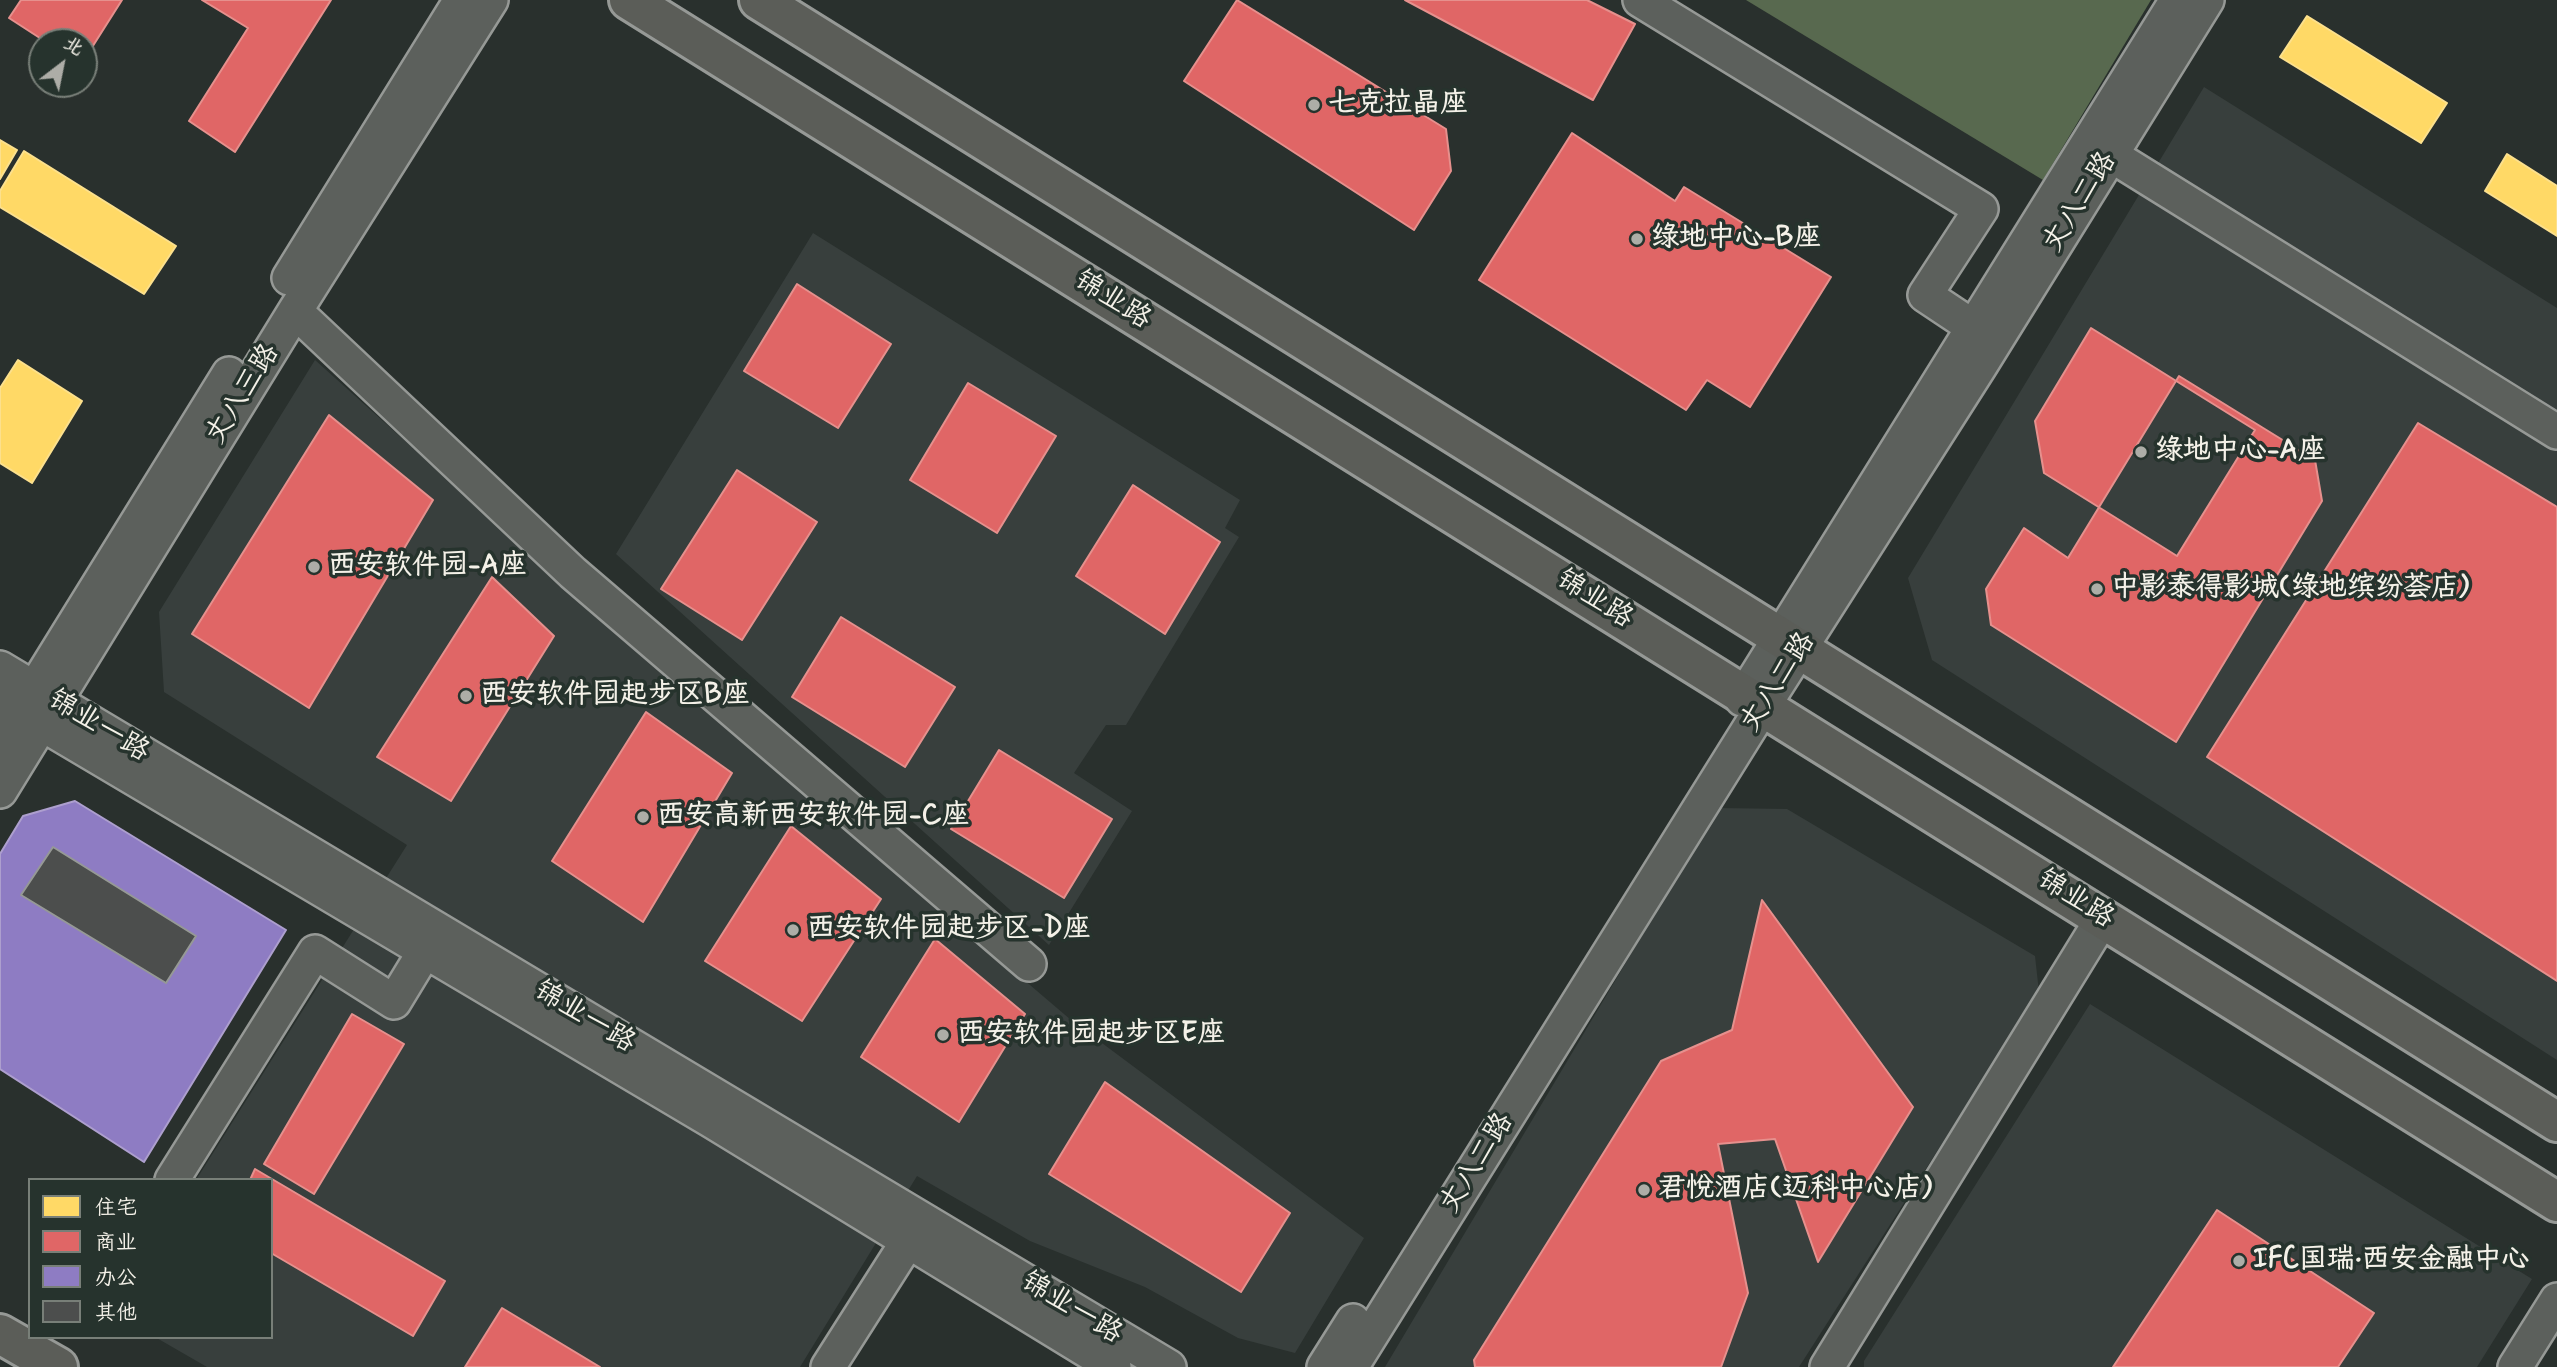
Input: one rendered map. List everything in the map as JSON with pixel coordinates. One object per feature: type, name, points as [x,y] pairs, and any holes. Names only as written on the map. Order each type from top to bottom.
[{"type":"main road","name":"锦业路","points":[[629,0],[2557,1202]]},
{"type":"main road","points":[[760,0],[2557,1122]]},
{"type":"main road","points":[[0,1334],[58,1367]]},
{"type":"street","name":"丈八三路","points":[[0,791],[30,705],[461,0]]},
{"type":"street","name":"丈八三路","points":[[0,744],[30,705],[295,311],[491,0]]},
{"type":"street","points":[[1640,0],[1981,209],[1925,295],[1973,327]]},
{"type":"street","name":"丈八二路","points":[[1791,642],[1973,327],[2177,0]]},
{"type":"street","name":"丈八二路","points":[[1324,1367],[1791,642],[2111,155],[2207,0]]},
{"type":"street","points":[[2111,155],[2557,432]]},
{"type":"street","points":[[295,311],[573,573],[1029,964]]},
{"type":"street","name":"锦业一路","points":[[0,668],[30,705],[425,951],[712,1121],[1169,1367]]},
{"type":"street","name":"丈八二路","points":[[1351,1367],[1754,700]]},
{"type":"street","name":"锦业一路","points":[[30,705],[915,1231],[1114,1367]]},
{"type":"street","points":[[1827,1367],[2103,918]]},
{"type":"street","points":[[173,1178],[315,952],[394,1002],[425,951]]},
{"type":"street","points":[[828,1367],[915,1231]]},
{"type":"street","points":[[2515,1367],[2557,1300]]},
{"type":"shaded area","points":[[2204,87],[2557,308],[2557,1060],[1932,660],[1908,578]]},
{"type":"shaded area","points":[[813,233],[1240,500],[1225,528],[1239,537],[1126,725],[1106,725],[1074,773],[1132,811],[1049,945],[616,554]]},
{"type":"shaded area","points":[[315,360],[647,658],[1071,1020],[1364,1238],[1295,1353],[1238,1338],[1145,1287],[1030,1241],[917,1176],[800,1367],[207,1367],[158,1339],[273,1339],[273,1178],[197,1178],[407,845],[164,692],[159,612]]},
{"type":"shaded area","points":[[1718,808],[1787,809],[2035,956],[2039,992],[1799,1367],[1385,1367]]},
{"type":"shaded area","points":[[2090,1004],[2532,1279],[2477,1367],[1864,1367],[1864,1361]]},
{"type":"green space","points":[[1746,0],[2151,0],[2043,180]]},
{"type":"building: 住宅","points":[[2307,16],[2447,103],[2421,143],[2280,57]]},
{"type":"building: 住宅","points":[[0,140],[17,150],[0,179]]},
{"type":"building: 住宅","points":[[24,151],[176,246],[144,294],[0,207],[0,191]]},
{"type":"building: 住宅","points":[[2507,154],[2557,186],[2557,236],[2485,191]]},
{"type":"building: 住宅","points":[[18,360],[82,401],[32,483],[0,463],[0,388]]},
{"type":"building: 住宅","name":"君悦酒店(迈科中心店)","points":[[1638,1113],[1692,1132],[1706,1248],[1552,1314],[1520,1299]]},
{"type":"building: 商业","points":[[21,0],[122,0],[98,38],[98,28],[28,28],[28,30],[9,18]]},
{"type":"building: 商业","points":[[202,0],[331,0],[235,152],[189,121],[248,28]]},
{"type":"building: 商业","name":"七克拉晶座","points":[[1237,0],[1446,129],[1451,171],[1414,230],[1184,81]]},
{"type":"building: 商业","points":[[1405,0],[1587,0],[1635,24],[1593,100]]},
{"type":"building: 商业","name":"绿地中心-B座","points":[[1572,133],[1675,201],[1684,187],[1831,277],[1750,407],[1707,380],[1686,410],[1479,280]]},
{"type":"building: 商业","points":[[797,284],[891,344],[838,428],[744,371]]},
{"type":"building: 商业","name":"绿地中心-A座","points":[[2091,328],[2255,430],[2177,556],[2044,473],[2035,421]]},
{"type":"building: 商业","points":[[2179,376],[2315,460],[2322,501],[2176,742],[1991,625],[1986,589],[2024,528],[2068,558]]},
{"type":"building: 商业","points":[[968,383],[1056,436],[997,533],[910,480]]},
{"type":"building: 商业","name":"西安软件园-A座","points":[[329,415],[433,500],[309,708],[192,634]]},
{"type":"building: 商业","points":[[2418,423],[2557,507],[2557,981],[2207,757]]},
{"type":"building: 商业","points":[[737,470],[817,522],[742,640],[661,589]]},
{"type":"building: 商业","points":[[1133,485],[1220,542],[1165,634],[1076,576]]},
{"type":"building: 商业","name":"西安软件园起步区B座","points":[[492,577],[554,636],[451,801],[377,757]]},
{"type":"building: 商业","points":[[841,617],[955,687],[905,767],[792,697]]},
{"type":"building: 商业","name":"西安高新西安软件园-C座","points":[[646,712],[732,773],[643,922],[552,861]]},
{"type":"building: 商业","points":[[999,750],[1112,819],[1064,898],[951,829]]},
{"type":"building: 商业","name":"西安软件园起步区-D座","points":[[791,826],[881,899],[802,1021],[705,961]]},
{"type":"building: 商业","points":[[1762,900],[1913,1107],[1818,1262],[1775,1139],[1718,1144],[1748,1293],[1721,1367],[1475,1367],[1474,1360],[1661,1061],[1732,1030]]},
{"type":"building: 商业","name":"西安软件园起步区E座","points":[[935,939],[1025,1014],[959,1122],[861,1057]]},
{"type":"building: 商业","points":[[352,1014],[404,1044],[314,1194],[264,1164]]},
{"type":"building: 商业","points":[[1105,1082],[1290,1213],[1241,1292],[1049,1174]]},
{"type":"building: 商业","points":[[255,1169],[270,1178],[251,1178]]},
{"type":"building: 商业","points":[[273,1180],[445,1281],[413,1336],[273,1254]]},
{"type":"building: 商业","name":"IFC国瑞·西安金融中心","points":[[2217,1210],[2374,1313],[2338,1367],[2113,1367]]},
{"type":"building: 商业","points":[[502,1308],[600,1367],[465,1367]]},
{"type":"building: 办公","points":[[75,801],[286,930],[144,1162],[0,1069],[0,854],[23,816]]},
{"type":"building: 其他","points":[[53,847],[196,936],[166,983],[21,895]]},
{"type":"place","name":"七克拉晶座","points":[[1314,105]]},
{"type":"place","name":"绿地中心-B座","points":[[1637,239]]},
{"type":"place","name":"绿地中心-A座","points":[[2141,452]]},
{"type":"place","name":"西安软件园-A座","points":[[314,567]]},
{"type":"place","name":"中影泰得影城(绿地缤纷荟店)","points":[[2097,589]]},
{"type":"place","name":"西安软件园起步区B座","points":[[466,696]]},
{"type":"place","name":"西安高新西安软件园-C座","points":[[643,817]]},
{"type":"place","name":"西安软件园起步区-D座","points":[[793,930]]},
{"type":"place","name":"西安软件园起步区E座","points":[[943,1035]]},
{"type":"place","name":"君悦酒店(迈科中心店)","points":[[1644,1190]]},
{"type":"place","name":"IFC国瑞·西安金融中心","points":[[2239,1261]]}]
